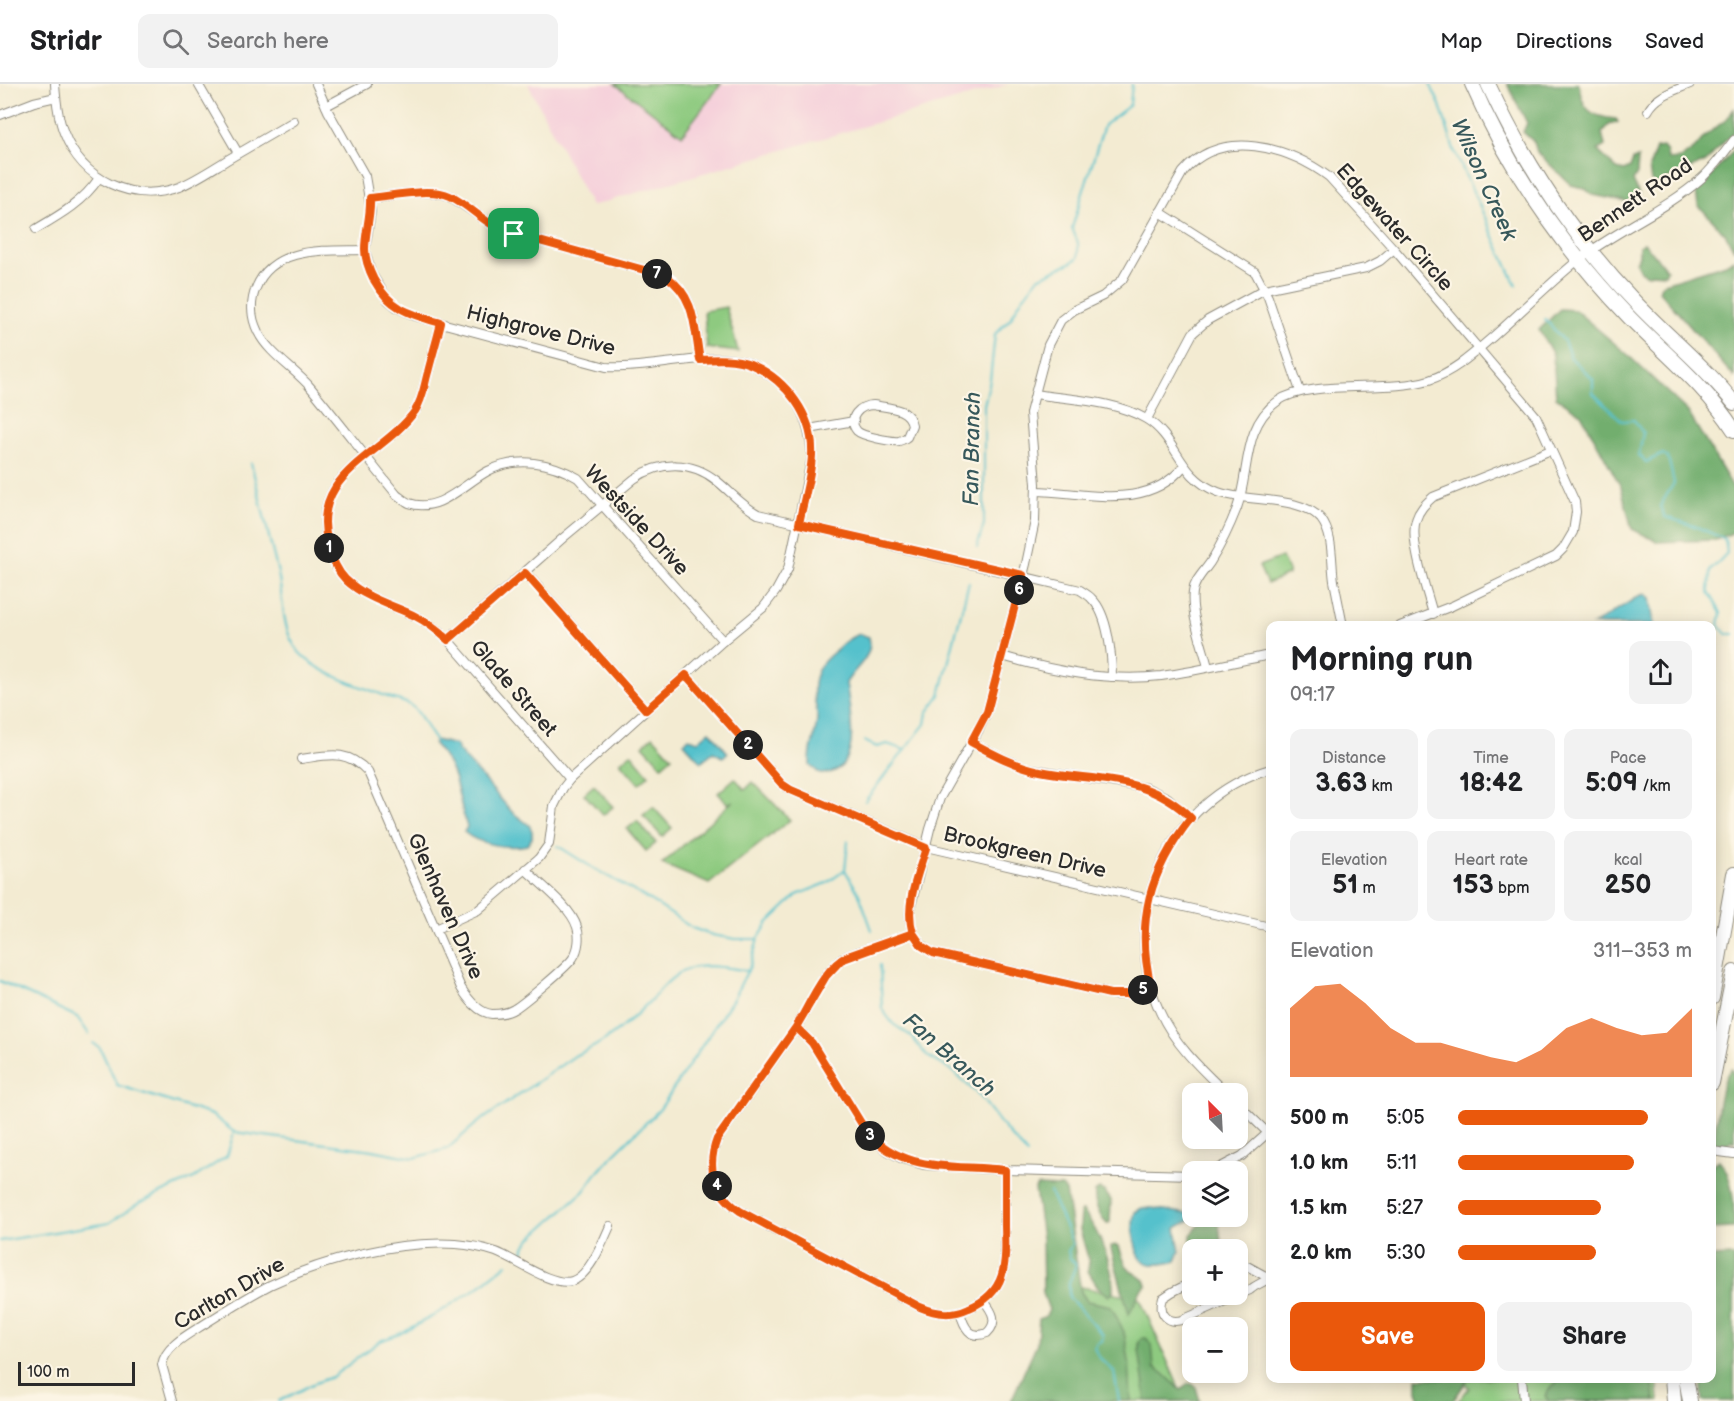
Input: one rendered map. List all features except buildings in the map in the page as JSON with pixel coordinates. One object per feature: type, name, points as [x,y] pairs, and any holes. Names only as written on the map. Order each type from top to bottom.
[{"type":"highway","points":[[1472,84],[1510,158],[1560,236],[1629,317],[1721,411],[1734,430]]},
{"type":"highway","points":[[1488,84],[1539,180],[1591,251],[1635,302],[1734,403]]},
{"type":"highway","points":[[1716,975],[1734,874]]},
{"type":"highway","points":[[1716,1063],[1734,972]]},
{"type":"highway","points":[[1672,1383],[1674,1401]]},
{"type":"highway","points":[[1687,1383],[1690,1401]]},
{"type":"street","points":[[55,84],[60,120],[69,144],[86,167],[99,178],[129,190],[161,191],[190,182],[294,121]]},
{"type":"street","points":[[198,84],[238,153]]},
{"type":"street","name":"Highgrove Drive","points":[[316,84],[365,176],[371,211],[364,250],[370,273],[388,300],[415,316],[606,367],[624,368],[726,359],[749,363],[783,385],[794,397],[809,429],[812,456],[799,524],[788,569],[776,591],[763,608],[723,641],[570,779],[554,806],[549,844],[539,858],[478,910],[436,928]]},
{"type":"street","points":[[326,106],[367,84]]},
{"type":"street","points":[[1648,111],[1659,98],[1690,84]]},
{"type":"street","points":[[0,116],[33,102],[56,97]]},
{"type":"street","name":"Bennett Road","points":[[1300,392],[1413,384],[1446,373],[1479,348],[1579,260],[1694,185],[1713,167],[1734,140]]},
{"type":"street","name":"Edgewater Circle","points":[[913,933],[909,923],[910,910],[940,798],[987,712],[1023,575],[1035,521],[1036,491],[1030,422],[1048,345],[1056,327],[1067,315],[1103,296],[1122,280],[1183,172],[1205,153],[1233,146],[1263,149],[1296,157],[1329,177],[1534,412],[1571,492],[1576,512],[1573,532],[1563,549],[1542,563],[1414,621]]},
{"type":"street","points":[[36,229],[86,196],[99,178]]},
{"type":"street","points":[[370,198],[429,192],[441,193],[450,196],[500,230],[666,276],[679,285],[691,307],[700,360]]},
{"type":"street","points":[[1160,212],[1255,272],[1265,289],[1300,392],[1279,401],[1259,420],[1250,442],[1240,497],[1232,522],[1192,592],[1193,608],[1208,667]]},
{"type":"street","points":[[1147,419],[1187,344],[1200,326],[1265,289],[1366,268],[1380,261],[1394,249]]},
{"type":"street","name":"Westside Drive","points":[[364,250],[306,252],[272,265],[260,278],[252,300],[253,317],[258,333],[268,346],[309,386],[397,495],[409,503],[436,502],[449,497],[489,470],[507,464],[544,463],[566,470],[578,478],[723,641]]},
{"type":"street","name":"Glade Street","points":[[441,323],[423,393],[415,410],[401,427],[365,455],[340,480],[330,495],[325,534],[336,566],[345,579],[359,590],[416,616],[434,627],[570,779]]},
{"type":"street","points":[[1035,394],[1119,408],[1147,419],[1167,438],[1184,466],[1203,484],[1228,495],[1308,508],[1316,513],[1329,535],[1342,621]]},
{"type":"street","points":[[873,405],[905,412],[912,425],[907,436],[895,441],[860,434],[855,428],[854,421],[860,408],[873,405]]},
{"type":"street","points":[[809,429],[854,421]]},
{"type":"street","points":[[1433,614],[1414,539],[1415,523],[1420,510],[1433,497],[1551,450]]},
{"type":"street","points":[[448,640],[602,505],[643,473],[659,466],[679,465],[694,467],[708,474],[740,504],[758,514],[1080,590],[1093,599],[1102,615],[1110,652],[1112,677]]},
{"type":"street","points":[[1036,491],[1134,496],[1160,487],[1184,466]]},
{"type":"street","points":[[525,573],[646,710]]},
{"type":"street","points":[[1002,656],[1058,671],[1112,677],[1162,675],[1266,657]]},
{"type":"street","name":"Brookgreen Drive","points":[[686,675],[782,784],[791,790],[926,848],[1266,926]]},
{"type":"street","points":[[971,742],[1027,768],[1147,788],[1176,803],[1191,818]]},
{"type":"street","name":"Glenhaven Drive","points":[[301,759],[337,754],[359,761],[368,772],[461,988],[469,1001],[490,1014],[514,1009],[574,957],[578,945],[579,934],[573,917],[525,869]]},
{"type":"street","points":[[1216,1083],[1177,1041],[1160,1013],[1151,987],[1144,945],[1145,921],[1156,874],[1176,837],[1191,818],[1218,794],[1266,771]]},
{"type":"street","points":[[1005,1170],[1006,1263],[1000,1280],[991,1295],[984,1301],[960,1312],[939,1313],[920,1307],[740,1211],[722,1194],[713,1178],[711,1168],[712,1153],[717,1139],[796,1027],[826,976],[841,960],[913,933],[922,946],[933,953],[1110,994],[1127,994],[1151,987]]},
{"type":"street","points":[[796,1027],[812,1043],[866,1131],[888,1151],[903,1159],[924,1165],[1005,1170],[1182,1176]]},
{"type":"street","points":[[1248,1113],[1266,1129]]},
{"type":"street","points":[[1232,1161],[1266,1136]]},
{"type":"street","points":[[1716,1151],[1734,1154]]},
{"type":"street","name":"Carlton Drive","points":[[172,1401],[162,1365],[163,1359],[172,1347],[245,1299],[299,1273],[378,1251],[432,1243],[475,1246],[496,1252],[551,1279],[563,1282],[573,1281],[593,1261],[610,1226]]},
{"type":"street","points":[[1248,1267],[1266,1276]]},
{"type":"street","points":[[1248,1291],[1266,1282]]},
{"type":"street","points":[[1182,1287],[1163,1298],[1162,1311],[1166,1318],[1173,1321],[1182,1320],[1216,1305]]},
{"type":"street","points":[[960,1312],[963,1324],[968,1331],[976,1335],[987,1333],[993,1325],[993,1316],[984,1301]]},
{"type":"street","points":[[1522,1383],[1524,1401]]},
{"type":"shaded area","points":[[528,84],[1009,84],[591,206]]},
{"type":"green space","points":[[615,84],[721,84],[682,135]]},
{"type":"green space","points":[[1507,84],[1579,84],[1585,106],[1589,110],[1600,116],[1616,119],[1618,122],[1609,125],[1602,133],[1605,146],[1598,150],[1600,153],[1617,169],[1624,171],[1630,168],[1633,160],[1638,158],[1637,174],[1633,181],[1639,194],[1637,200],[1627,202],[1593,195],[1584,188],[1571,185],[1537,152],[1534,142],[1523,132],[1527,123]]},
{"type":"green space","points":[[1734,109],[1734,131],[1706,162],[1655,185],[1651,181],[1649,168],[1656,148],[1663,147],[1667,152],[1668,160],[1680,159],[1727,119]]},
{"type":"green space","points":[[1734,150],[1734,250],[1726,235],[1698,205],[1696,193]]},
{"type":"green space","points":[[1644,243],[1667,270],[1665,274],[1651,273],[1648,275],[1640,271],[1636,263],[1639,246]]},
{"type":"green space","points":[[1734,259],[1734,377],[1659,291],[1664,283],[1726,264]]},
{"type":"green space","points":[[726,307],[738,352],[707,348],[704,311]]},
{"type":"green space","points":[[1560,309],[1575,310],[1627,354],[1688,412],[1734,489],[1734,532],[1716,540],[1658,542],[1632,529],[1621,487],[1581,414],[1556,397],[1553,355],[1539,330]]},
{"type":"green space","points":[[1282,557],[1289,574],[1267,584],[1259,566]]},
{"type":"green space","points":[[653,736],[672,757],[662,766],[643,745]]},
{"type":"green space","points":[[631,753],[649,775],[639,784],[620,762]]},
{"type":"green space","points":[[735,778],[745,790],[753,782],[790,820],[709,884],[662,864],[733,801],[728,804],[718,793]]},
{"type":"green space","points":[[594,785],[613,807],[603,815],[584,794]]},
{"type":"green space","points":[[653,807],[672,828],[662,837],[643,815]]},
{"type":"green space","points":[[637,821],[656,843],[646,851],[627,829]]},
{"type":"green space","points":[[1731,1069],[1734,1075],[1734,1142],[1732,1140],[1722,1147],[1716,1148],[1720,1095]]},
{"type":"green space","points":[[1719,1160],[1728,1174],[1733,1201],[1734,1228],[1716,1229],[1716,1162]]},
{"type":"green space","points":[[1037,1186],[1062,1187],[1066,1191],[1081,1292],[1087,1301],[1111,1306],[1124,1332],[1129,1361],[1131,1401],[1011,1401],[1037,1343],[1039,1319],[1046,1316],[1049,1310],[1043,1293],[1042,1238],[1035,1189]]},
{"type":"green space","points":[[1099,1189],[1104,1191],[1111,1200],[1110,1222],[1107,1224],[1096,1205],[1095,1192]]},
{"type":"green space","points":[[1081,1211],[1095,1229],[1108,1260],[1113,1282],[1113,1292],[1109,1296],[1098,1287],[1088,1271],[1089,1261],[1080,1230]]},
{"type":"green space","points":[[1198,1227],[1219,1227],[1221,1239],[1191,1239],[1191,1235]]},
{"type":"green space","points":[[1111,1246],[1119,1246],[1127,1266],[1145,1280],[1147,1285],[1140,1292],[1129,1314],[1111,1249]]},
{"type":"green space","points":[[1734,1256],[1734,1401],[1703,1401],[1701,1383],[1716,1383],[1716,1257]]},
{"type":"green space","points":[[1076,1286],[1140,1299],[1185,1401],[1035,1401]]},
{"type":"green space","points":[[1146,1338],[1152,1345],[1154,1368],[1163,1373],[1181,1390],[1188,1384],[1192,1384],[1196,1387],[1200,1401],[1146,1401],[1139,1349],[1139,1341]]},
{"type":"green space","points":[[1417,1383],[1465,1383],[1453,1401],[1421,1401]]},
{"type":"green space","points":[[1465,1383],[1657,1383],[1659,1401],[1458,1401],[1469,1388]]},
{"type":"green space","points":[[1556,1383],[1653,1383],[1655,1401],[1549,1401],[1545,1396]]},
{"type":"water","points":[[1645,594],[1650,598],[1653,621],[1599,621]]},
{"type":"water","points":[[860,634],[869,637],[870,644],[863,662],[846,683],[851,724],[849,753],[844,764],[834,771],[820,774],[810,765],[817,716],[814,696],[815,676],[821,666],[846,641]]},
{"type":"water","points":[[710,731],[728,753],[723,757],[713,752],[701,762],[684,743],[689,738],[698,741]]},
{"type":"water","points":[[435,740],[456,745],[512,812],[529,825],[532,838],[527,845],[494,845],[464,832],[467,827],[453,774],[449,764],[434,744]]},
{"type":"water","points":[[1142,1208],[1152,1208],[1182,1213],[1182,1225],[1176,1228],[1180,1252],[1176,1261],[1154,1264],[1143,1261],[1137,1250],[1133,1230],[1135,1212]]},
{"type":"waterway","name":"Fan Branch","points":[[977,547],[984,524],[984,405],[990,380],[995,334],[1011,318],[1038,278],[1078,258],[1078,243],[1072,228],[1104,125],[1130,105],[1132,84]]},
{"type":"waterway","name":"Wilson Creek","points":[[1430,84],[1440,105],[1454,150],[1516,285]]},
{"type":"waterway","name":"Wilson Creek","points":[[1545,319],[1564,341],[1571,358],[1593,379],[1593,393],[1622,421],[1634,420],[1643,433],[1639,455],[1646,462],[1663,454],[1668,457],[1674,483],[1660,506],[1665,517],[1725,539],[1727,553],[1710,571],[1709,592],[1721,613],[1719,625],[1726,634],[1734,634]]},
{"type":"waterway","points":[[251,463],[277,569],[284,617],[297,649],[314,665],[334,676],[410,705],[418,712],[436,741]]},
{"type":"waterway","name":"Fan Branch","points":[[865,801],[925,724],[927,713],[940,695],[969,582]]},
{"type":"waterway","points":[[864,741],[877,747],[887,744],[905,750]]},
{"type":"waterway","name":"Fan Branch","points":[[848,841],[845,870],[859,894],[872,930]]},
{"type":"waterway","points":[[558,846],[653,902],[692,928],[712,935],[735,939],[758,939]]},
{"type":"waterway","points":[[521,1255],[529,1240],[584,1191],[614,1154],[660,1109],[733,999],[750,966],[758,939],[768,923],[797,895],[827,883],[845,870]]},
{"type":"waterway","name":"Fan Branch","points":[[880,965],[882,1009],[893,1024],[911,1036],[927,1056],[950,1069],[979,1095],[1027,1154]]},
{"type":"waterway","points":[[93,1043],[100,1048],[117,1085],[212,1115],[234,1132],[373,1150],[414,1158],[447,1149],[476,1124],[576,1055],[614,1034],[676,975],[695,967],[710,966],[748,971]]},
{"type":"waterway","points":[[0,981],[77,1017],[89,1034]]},
{"type":"waterway","points":[[0,1241],[109,1223],[139,1203],[194,1178],[227,1156],[234,1132]]},
{"type":"waterway","name":"Fan Branch","points":[[1050,1192],[1073,1244],[1068,1251],[1076,1265],[1069,1283],[1069,1297],[1103,1335],[1102,1341],[1098,1342],[1094,1348],[1099,1357],[1114,1372],[1119,1401]]},
{"type":"waterway","points":[[279,1401],[332,1377],[380,1341],[433,1316],[477,1288],[507,1264]]},
{"type":"route","points":[[514,234],[488,224],[450,196],[441,193],[429,192],[370,198],[371,211],[364,250],[370,273],[379,289],[398,308],[415,316],[441,323],[423,393],[415,410],[401,427],[355,463],[330,495],[325,534],[329,550],[345,579],[359,590],[416,616],[434,627],[448,640],[525,573],[646,710],[686,675],[782,784],[791,790],[926,848],[910,910],[909,923],[913,933],[848,956],[835,964],[796,1027],[812,1043],[866,1131],[888,1151],[903,1159],[924,1165],[1005,1170],[1006,1263],[991,1295],[971,1308],[950,1314],[929,1311],[740,1211],[722,1194],[713,1178],[711,1161],[717,1139],[796,1027],[826,976],[835,964],[841,960],[848,956],[904,937],[913,933],[922,946],[933,953],[1110,994],[1127,994],[1151,987],[1145,959],[1144,931],[1152,886],[1170,846],[1191,818],[1176,803],[1147,788],[1027,768],[988,752],[971,742],[987,712],[1023,575],[799,524],[812,456],[811,439],[809,429],[794,397],[783,385],[749,363],[726,359],[700,360],[691,307],[679,285],[666,276],[514,234]]}]
